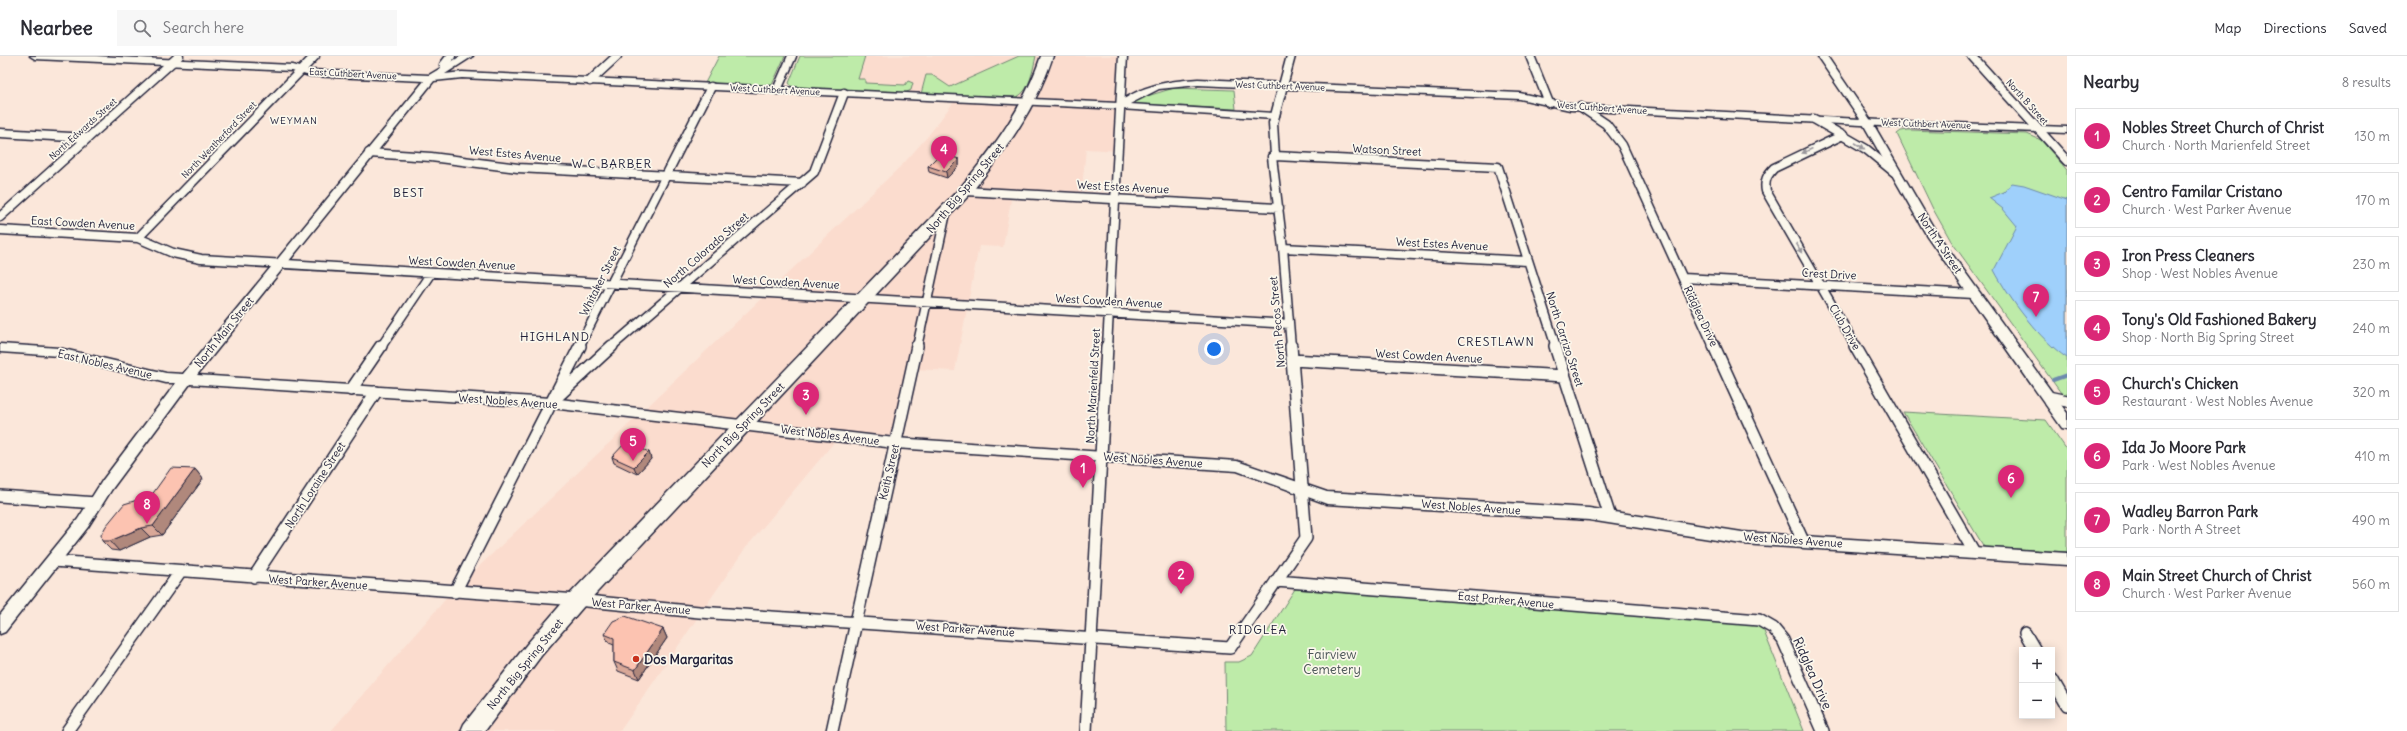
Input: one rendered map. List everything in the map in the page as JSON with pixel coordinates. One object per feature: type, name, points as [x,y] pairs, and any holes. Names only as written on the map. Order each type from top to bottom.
[{"type":"highway","name":"North Big Spring Street","points":[[472,731],[534,650],[577,600],[946,213],[965,191],[1000,148],[1030,102],[1047,56]]},
{"type":"main road","name":"North A Street","points":[[1822,56],[1867,122],[1894,172],[1931,233],[2067,424]]},
{"type":"street","name":"East Cuthbert Avenue","points":[[36,56],[176,59],[292,68],[310,73],[431,78]]},
{"type":"street","name":"North Weatherford Street","points":[[138,238],[315,56]]},
{"type":"street","points":[[444,65],[451,56]]},
{"type":"street","name":"North Main Street","points":[[0,627],[83,523],[186,380],[369,153],[431,78],[468,56]]},
{"type":"street","points":[[590,81],[617,56]]},
{"type":"street","points":[[777,90],[792,56]]},
{"type":"street","name":"North Marienfeld Street","points":[[1086,731],[1123,56]]},
{"type":"street","name":"North Pecos Street","points":[[1276,581],[1306,538],[1283,248],[1272,157],[1275,156],[1274,116],[1291,56]]},
{"type":"street","points":[[1530,56],[1548,103]]},
{"type":"street","name":"North B Street","points":[[1972,56],[2038,129],[2063,152],[2067,161]]},
{"type":"street","name":"North Edwards Street","points":[[0,217],[176,59]]},
{"type":"street","name":"West Cuthbert Avenue","points":[[431,78],[462,75],[1030,102],[1121,110],[1274,116]]},
{"type":"street","name":"West Cuthbert Avenue","points":[[1121,110],[1139,92],[1158,84],[1198,82],[1520,96],[1548,103],[1581,107],[1867,122],[2067,130]]},
{"type":"street","name":"Whitaker Street","points":[[455,592],[711,87]]},
{"type":"street","name":"North Colorado Street","points":[[551,403],[605,352],[814,172],[844,93]]},
{"type":"street","name":"Ridglea Drive","points":[[1581,107],[1606,124],[1619,139],[1803,541]]},
{"type":"street","points":[[1814,119],[1842,135],[1894,172]]},
{"type":"street","points":[[0,134],[88,138]]},
{"type":"street","name":"Club Drive","points":[[1842,135],[1774,168],[1766,176],[1764,183],[1766,190],[1974,552]]},
{"type":"street","name":"West Estes Avenue","points":[[369,153],[431,157],[518,168],[802,183]]},
{"type":"street","name":"Watson Street","points":[[1275,156],[1498,167]]},
{"type":"street","name":"North Carrizo Street","points":[[1498,167],[1610,518]]},
{"type":"street","name":"West Estes Avenue","points":[[965,191],[1279,208]]},
{"type":"street","name":"Keith Street","points":[[832,731],[946,213]]},
{"type":"street","name":"East Cowden Avenue","points":[[0,230],[138,238],[173,253],[201,259],[281,263]]},
{"type":"street","name":"West Estes Avenue","points":[[1283,248],[1527,261]]},
{"type":"street","name":"West Cowden Avenue","points":[[281,263],[1289,324]]},
{"type":"street","points":[[351,390],[431,273]]},
{"type":"street","name":"Crest Drive","points":[[1683,278],[1974,294]]},
{"type":"street","name":"East Nobles Avenue","points":[[0,348],[59,352],[166,378],[186,380]]},
{"type":"street","name":"West Cowden Avenue","points":[[1292,360],[1564,376]]},
{"type":"street","name":"West Nobles Avenue","points":[[186,380],[551,403],[895,443],[1237,466],[1265,474],[1303,491],[1327,498],[1589,514],[1742,538],[2067,559]]},
{"type":"street","name":"North Loraine Street","points":[[254,577],[376,392]]},
{"type":"street","points":[[2048,397],[2067,401]]},
{"type":"street","points":[[0,496],[96,503]]},
{"type":"street","name":"West Parker Avenue","points":[[53,561],[180,572],[577,600],[633,607],[1230,648],[1255,614],[1276,581]]},
{"type":"street","points":[[67,731],[180,572]]},
{"type":"street","name":"East Parker Avenue","points":[[1276,581],[1759,620],[1773,628]]},
{"type":"street","name":"Ridglea Drive","points":[[1773,628],[1783,640],[1823,731]]},
{"type":"street","points":[[2025,633],[2033,647]]},
{"type":"street","points":[[2054,683],[2067,705]]},
{"type":"shaded area","points":[[860,56],[1127,56],[1121,151],[1086,149],[1081,197],[1012,194],[1003,247],[979,246],[955,371],[913,369],[895,448],[836,440],[744,550],[620,731],[331,731],[451,593],[904,163],[928,136],[956,99],[847,93]]},
{"type":"green space","points":[[719,56],[785,56],[772,85],[705,83]]},
{"type":"green space","points":[[800,56],[865,56],[858,79],[865,79],[865,83],[905,85],[908,81],[913,83],[911,90],[905,93],[792,87],[789,83]]},
{"type":"green space","points":[[1019,56],[1036,56],[1028,85],[1017,97],[921,94],[926,75],[932,75],[950,87]]},
{"type":"green space","points":[[1174,88],[1234,90],[1236,109],[1134,104],[1134,100]]},
{"type":"green space","points":[[1901,131],[2027,134],[2041,140],[2067,170],[2067,395],[2061,393],[1951,241],[1933,209],[1897,134]]},
{"type":"green space","points":[[1903,412],[2046,420],[2067,450],[2067,552],[1984,547]]},
{"type":"green space","name":"Fairview Cemetery","points":[[1295,589],[1761,624],[1804,731],[1226,731],[1225,662],[1239,662],[1252,656]]},
{"type":"water","points":[[2012,183],[2024,185],[2067,200],[2067,358],[2056,350],[2026,318],[2008,294],[1994,270],[2017,226],[2003,209],[1989,198],[2004,192]]},
{"type":"building","points":[[941,153],[959,159],[946,172],[928,166]]},
{"type":"building","points":[[626,442],[649,452],[634,467],[612,457]]},
{"type":"building","points":[[171,468],[195,469],[153,526],[141,528],[110,541],[102,541],[101,535],[106,526],[124,504],[151,496]]},
{"type":"building","name":"Dos Margaritas","points":[[625,616],[663,629],[635,670],[614,662],[614,638],[604,634],[613,621]]},
{"type":"waterway","points":[[2053,380],[2067,375]]},
{"type":"place","name":"Tony's Old Fashioned Bakery","points":[[944,169]]},
{"type":"place","name":"Wadley Barron Park","points":[[2036,317]]},
{"type":"place","name":"Iron Press Cleaners","points":[[806,415]]},
{"type":"place","name":"Church's Chicken","points":[[633,461]]},
{"type":"place","name":"Nobles Street Church of Christ","points":[[1083,488]]},
{"type":"place","name":"Ida Jo Moore Park","points":[[2011,498]]},
{"type":"place","name":"Main Street Church of Christ","points":[[147,524]]},
{"type":"place","name":"Centro Familar Cristano","points":[[1181,594]]},
{"type":"place","name":"Dos Margaritas","points":[[636,659]]},
{"type":"district","name":"WEYMAN","points":[[294,120]]},
{"type":"district","name":"W C BARBER","points":[[612,164]]},
{"type":"district","name":"BEST","points":[[409,193]]},
{"type":"district","name":"HIGHLAND","points":[[555,337]]},
{"type":"district","name":"CRESTLAWN","points":[[1496,342]]},
{"type":"district","name":"RIDGLEA","points":[[1258,630]]}]
